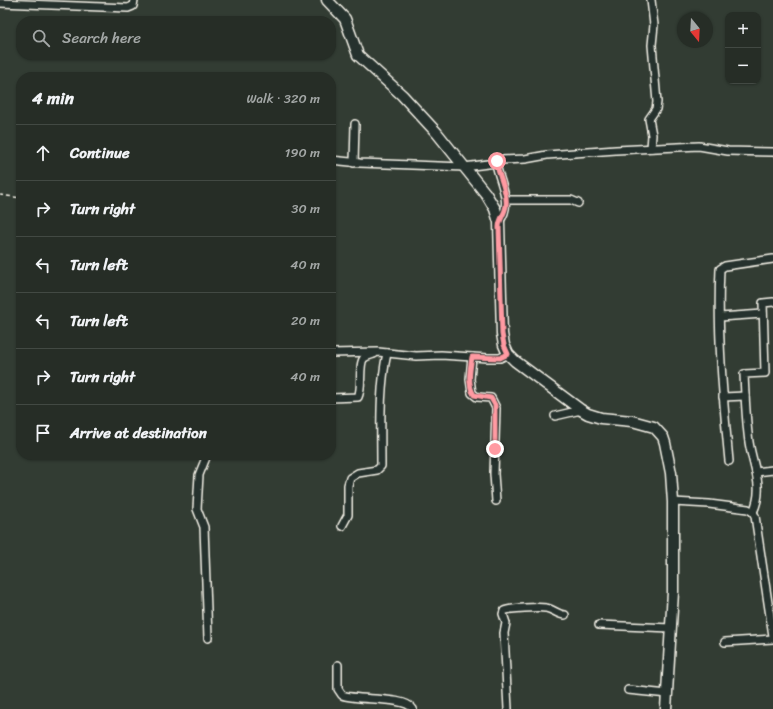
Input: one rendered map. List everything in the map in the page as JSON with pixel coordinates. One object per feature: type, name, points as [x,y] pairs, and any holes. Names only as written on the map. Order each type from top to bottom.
[{"type":"street","points":[[0,3],[128,8],[132,6],[134,0]]},
{"type":"street","points":[[328,0],[345,19],[358,54],[390,83],[413,107],[464,167],[496,209],[499,222],[502,334],[504,345],[508,354],[529,372],[588,414],[602,418],[648,425],[658,430],[663,437],[668,450],[673,502],[673,592],[667,708]]},
{"type":"street","points":[[650,0],[654,25],[652,45],[657,102],[656,109],[648,123],[652,135],[651,148]]},
{"type":"street","points":[[354,163],[355,124]]},
{"type":"street","points":[[336,161],[354,163],[464,167],[496,163],[500,160],[525,159],[548,155],[651,148],[699,146],[728,151],[773,152]]},
{"type":"street","points":[[496,163],[506,200],[504,215],[499,222]]},
{"type":"street","points":[[506,200],[571,200],[578,203]]},
{"type":"street","points":[[729,461],[723,397],[720,317],[720,283],[722,267],[773,259]]},
{"type":"street","points":[[753,512],[758,497],[756,472],[749,442],[744,374],[765,373],[763,303],[773,302]]},
{"type":"street","points":[[720,317],[763,314]]},
{"type":"street","points":[[336,353],[378,352],[416,356],[441,355],[500,358],[508,354]]},
{"type":"street","points":[[336,398],[358,397],[360,394],[363,360],[366,357],[378,352]]},
{"type":"street","points":[[342,526],[349,512],[348,485],[350,478],[358,473],[377,470],[381,466],[382,433],[380,416],[383,372],[387,353]]},
{"type":"street","points":[[472,357],[470,379],[472,393],[477,397],[491,398],[496,408],[494,474],[496,501]]},
{"type":"street","points":[[723,397],[745,396]]},
{"type":"street","points":[[555,416],[581,410]]},
{"type":"street","points":[[205,460],[199,475],[197,509],[204,527],[208,638]]},
{"type":"street","points":[[756,472],[773,470]]},
{"type":"street","points":[[673,502],[732,507],[748,509],[753,512],[755,516],[773,636]]},
{"type":"street","points":[[508,709],[504,633],[506,622],[503,614],[504,611],[511,609],[548,608],[559,615],[565,616]]},
{"type":"street","points":[[599,625],[671,628]]},
{"type":"street","points":[[725,642],[773,639]]},
{"type":"street","points":[[338,665],[338,689],[342,695],[401,702],[411,706],[413,709]]},
{"type":"street","points":[[628,690],[668,694]]},
{"type":"path","points":[[0,195],[16,197]]},
{"type":"route","points":[[495,449],[496,408],[491,398],[477,397],[472,393],[470,371],[472,357],[500,358],[508,354],[504,345],[502,334],[499,227],[499,222],[504,215],[506,207],[506,198],[496,163],[497,161]]}]
